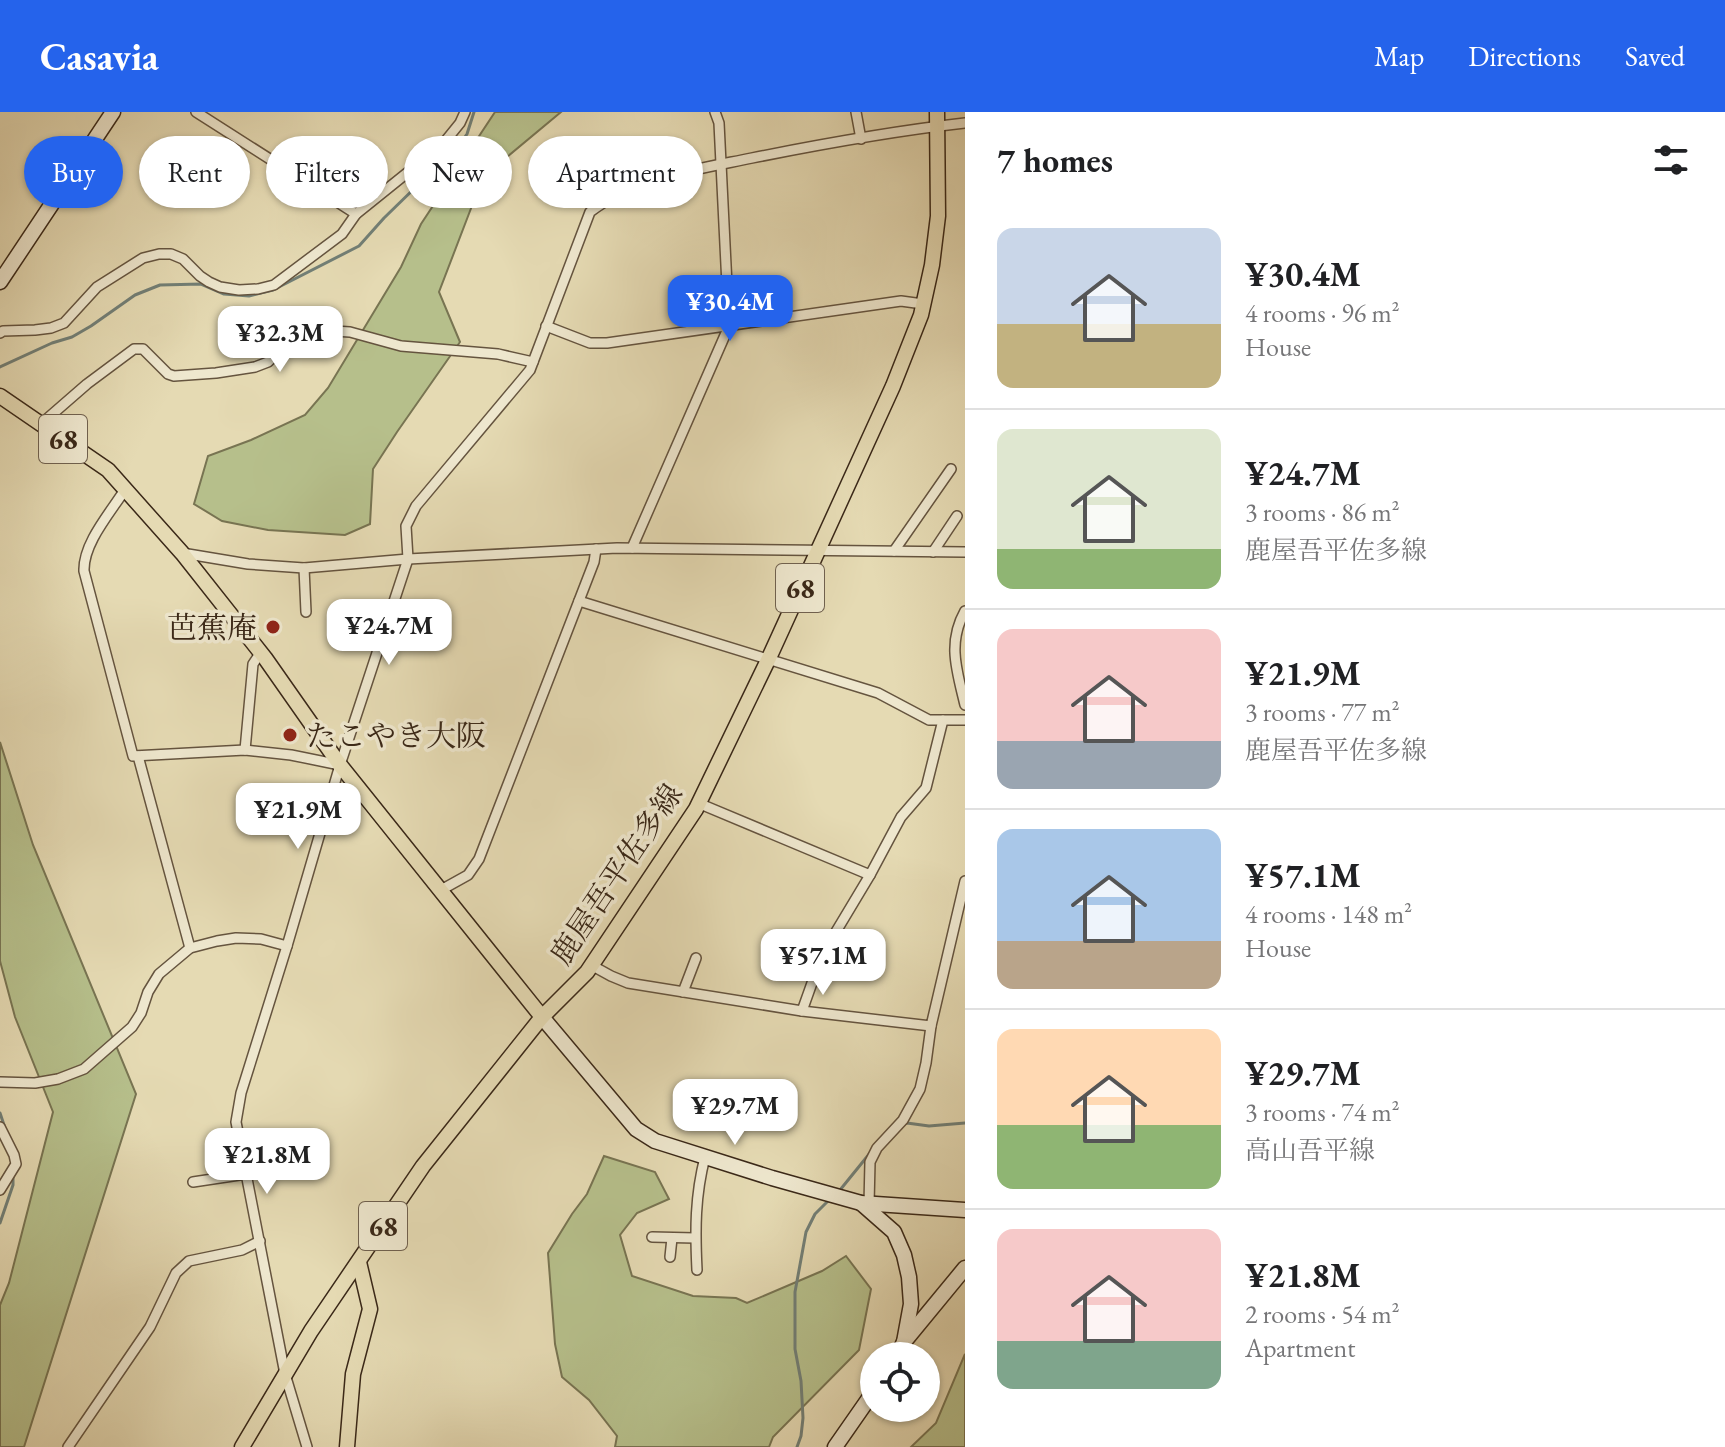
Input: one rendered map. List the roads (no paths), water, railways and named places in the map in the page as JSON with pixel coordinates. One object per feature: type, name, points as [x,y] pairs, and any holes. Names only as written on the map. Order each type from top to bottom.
[{"type":"main road","name":"鹿屋吾平佐多線","points":[[0,396],[108,470],[126,488],[261,652],[340,765],[542,1017],[587,972],[698,803],[769,658],[893,386],[921,315],[932,265],[938,216],[937,119]]},
{"type":"main road","name":"68","points":[[242,1447],[311,1331],[423,1166],[542,1017]]},
{"type":"main road","name":"68","points":[[347,1447],[353,1374],[370,1309],[359,1262]]},
{"type":"street","points":[[0,282],[113,112]]},
{"type":"street","points":[[196,112],[356,214]]},
{"type":"street","points":[[0,333],[51,328],[64,323],[97,287],[143,258],[159,254],[171,254],[183,259],[200,276],[220,287],[239,290],[274,285],[342,234],[356,214],[443,144],[465,112]]},
{"type":"street","points":[[632,548],[729,326],[719,123],[715,112]]},
{"type":"street","points":[[856,112],[861,139]]},
{"type":"street","points":[[307,1447],[285,1374],[236,1122],[241,1093],[340,765],[408,559],[406,526],[416,506],[530,370],[590,212],[600,204],[628,190],[686,171],[861,139],[937,119],[965,123]]},
{"type":"street","points":[[546,326],[590,343],[628,341],[901,301],[923,304]]},
{"type":"street","points":[[41,424],[134,349],[143,349],[168,374],[174,376],[255,367],[268,362],[288,337],[297,332],[318,330],[350,332],[401,346],[498,354],[533,362]]},
{"type":"street","points":[[894,551],[951,469]]},
{"type":"street","points":[[126,488],[88,548],[84,571],[133,756],[245,750],[340,765]]},
{"type":"street","points":[[933,552],[957,516]]},
{"type":"street","points":[[182,553],[248,564],[304,568],[408,559],[632,548],[965,552]]},
{"type":"street","points":[[441,890],[468,875],[479,859],[594,562],[596,549]]},
{"type":"street","points":[[304,568],[306,612]]},
{"type":"street","points":[[579,601],[878,693],[929,720],[965,720]]},
{"type":"street","points":[[965,611],[954,639],[955,661],[965,705]]},
{"type":"street","points":[[245,750],[253,664],[261,652]]},
{"type":"street","points":[[802,1011],[822,955],[901,817],[926,788],[943,720]]},
{"type":"street","points":[[138,756],[190,948]]},
{"type":"street","points":[[698,803],[870,875]]},
{"type":"street","points":[[865,1203],[870,1162],[877,1148],[903,1120],[920,1089],[931,1026],[965,881]]},
{"type":"street","points":[[0,1082],[35,1083],[58,1079],[84,1069],[132,1027],[159,974],[190,948],[236,938],[261,939],[287,946]]},
{"type":"street","points":[[683,992],[696,958]]},
{"type":"street","points":[[591,965],[628,983],[802,1011],[931,1026]]},
{"type":"street","points":[[542,1017],[636,1129],[655,1141],[865,1203],[965,1210]]},
{"type":"street","points":[[0,1127],[16,1164],[0,1190]]},
{"type":"street","points":[[697,1270],[698,1186],[705,1157]]},
{"type":"street","points":[[193,1182],[246,1174]]},
{"type":"street","points":[[865,1203],[894,1232],[904,1255],[911,1304],[904,1342]]},
{"type":"street","points":[[652,1237],[695,1238]]},
{"type":"street","points":[[670,1257],[672,1238]]},
{"type":"street","points":[[68,1447],[150,1327],[176,1273],[189,1261],[242,1250],[260,1241]]},
{"type":"street","points":[[904,1342],[965,1268]]},
{"type":"street","points":[[835,1447],[860,1411]]},
{"type":"waterway","points":[[0,367],[72,337],[135,295],[160,285],[201,284],[224,294],[249,296],[273,290],[359,246],[460,144],[467,134],[474,112]]},
{"type":"waterway","points":[[0,1113],[4,1125]]},
{"type":"waterway","points":[[903,1125],[965,1123]]},
{"type":"waterway","points":[[840,1190],[870,1153]]},
{"type":"waterway","points":[[0,1223],[13,1185],[13,1175]]},
{"type":"waterway","points":[[797,1447],[803,1418],[795,1349],[795,1292],[806,1232],[815,1214],[828,1201]]},
{"type":"place","name":"芭蕉庵","points":[[273,627]]},
{"type":"place","name":"たこやき大阪","points":[[290,735]]}]
